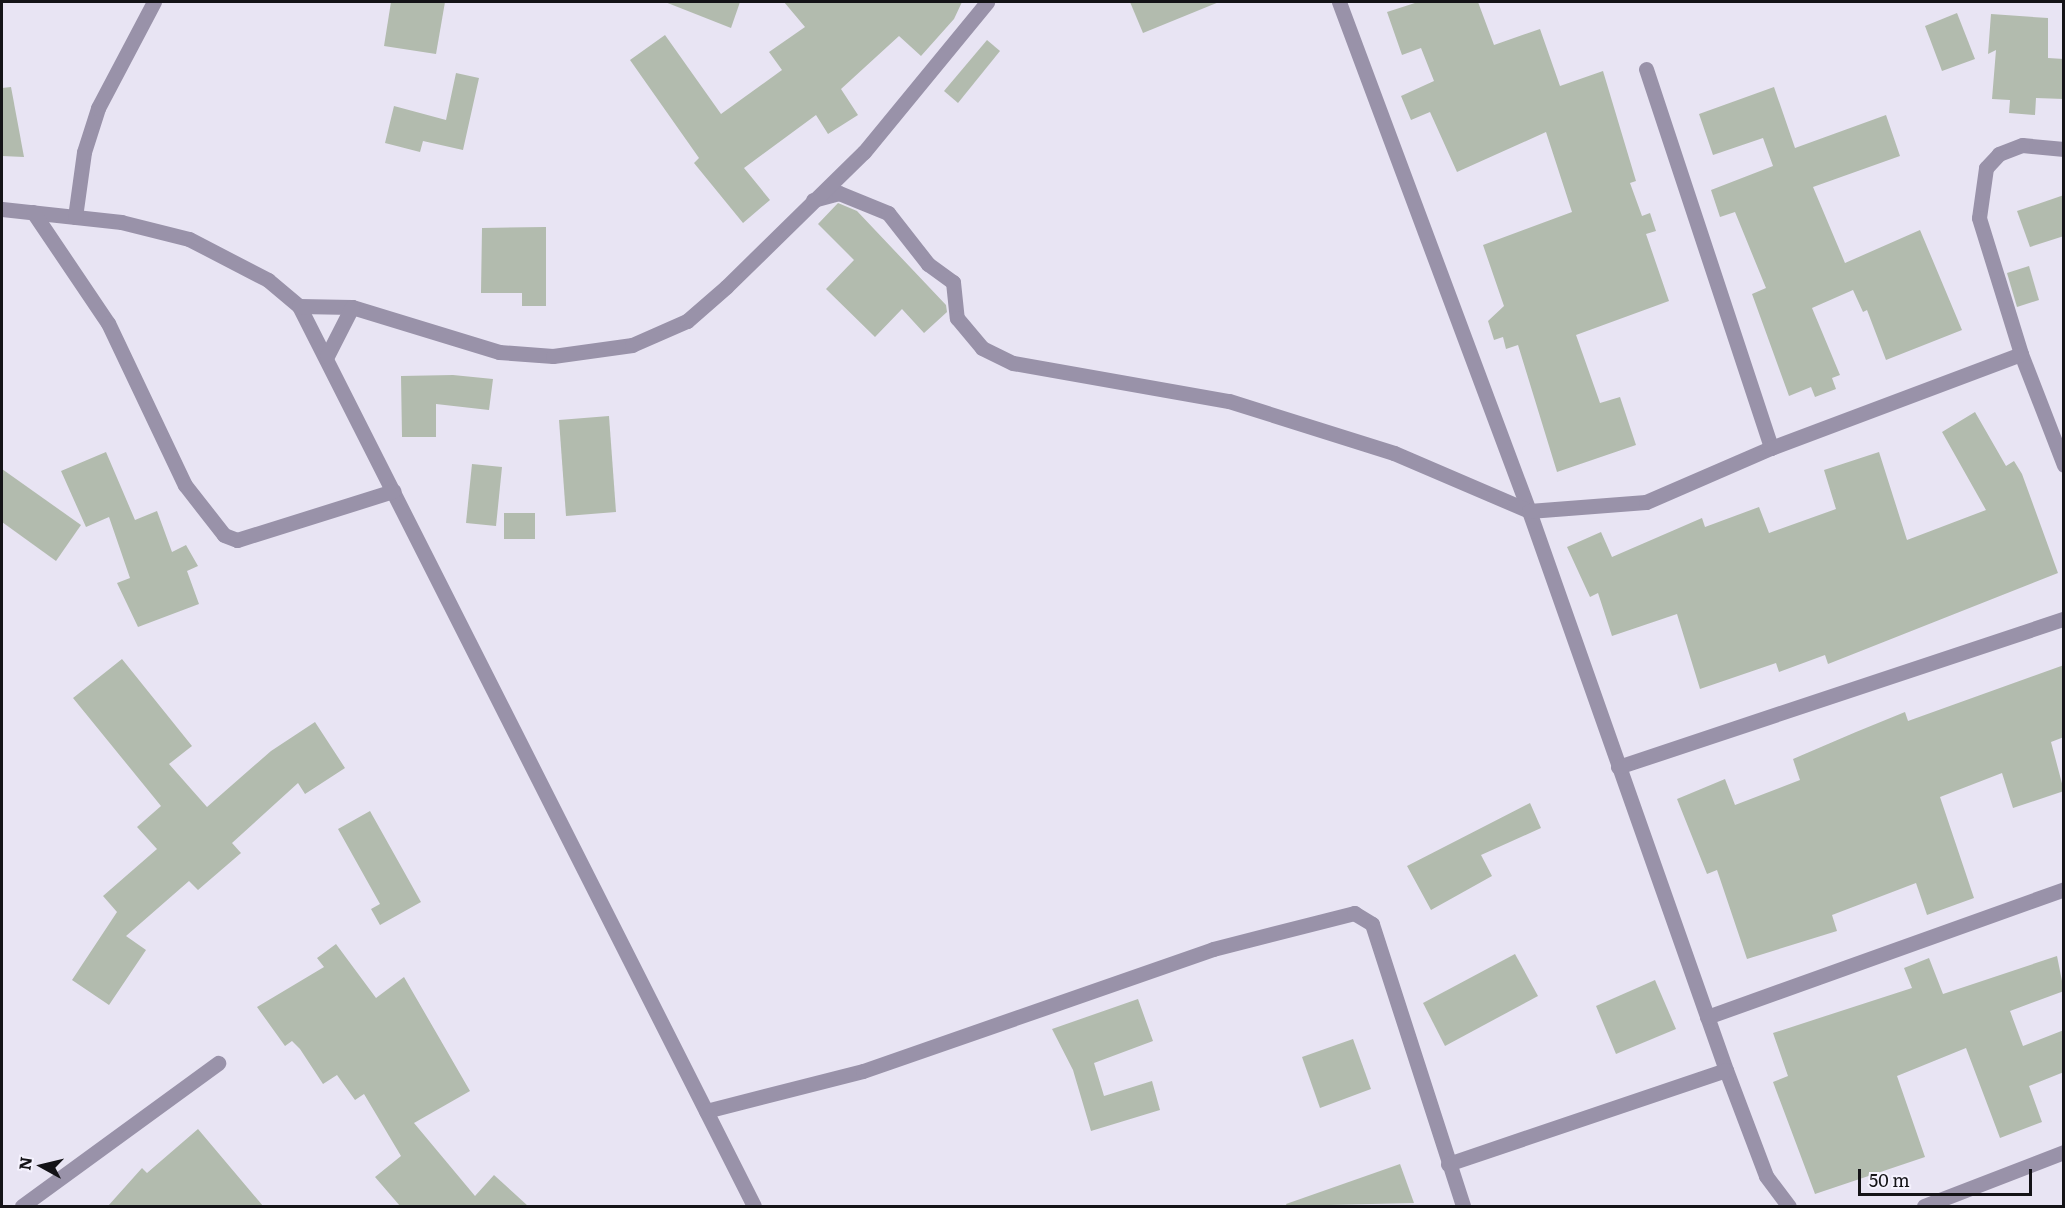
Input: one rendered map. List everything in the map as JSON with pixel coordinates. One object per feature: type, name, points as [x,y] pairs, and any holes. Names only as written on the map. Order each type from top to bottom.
[{"type":"street","points":[[75,217],[84,152],[98,108],[154,2]]},
{"type":"street","points":[[299,306],[352,307],[499,351],[553,356],[632,345],[687,321],[864,152],[987,2]]},
{"type":"street","points":[[1339,2],[1529,511],[1726,1070],[1766,1176],[1789,1206]]},
{"type":"street","points":[[1646,69],[1771,448]]},
{"type":"street","points":[[2064,149],[2022,145],[1999,154],[1986,168],[1979,218],[2021,354],[2064,465]]},
{"type":"street","points":[[813,200],[839,193],[888,213],[928,264],[953,282],[957,318],[982,348],[1013,363],[1229,401],[1394,453],[1529,511],[1646,502],[1771,448],[2021,354]]},
{"type":"street","points":[[2,209],[75,217],[189,239],[268,280],[299,306],[327,357],[751,1200]]},
{"type":"street","points":[[33,212],[108,322],[185,485],[224,535],[237,540],[393,491]]},
{"type":"street","points":[[327,357],[352,307]]},
{"type":"street","points":[[1618,767],[2064,619]]},
{"type":"street","points":[[1707,1017],[2064,889]]},
{"type":"street","points":[[706,1111],[863,1071],[1214,949],[1354,913],[1372,924],[1463,1206]]},
{"type":"street","points":[[22,1206],[219,1063]]},
{"type":"street","points":[[1449,1164],[1726,1070]]},
{"type":"street","points":[[1924,1206],[2064,1152]]},
{"type":"building","points":[[391,2],[445,2],[436,54],[384,46]]},
{"type":"building","points":[[665,2],[740,2],[731,28]]},
{"type":"building","points":[[784,2],[962,2],[954,19],[921,56],[899,36],[841,89],[858,115],[828,134],[816,115],[744,168],[770,200],[743,223],[694,163],[699,158],[630,60],[665,35],[721,114],[782,70],[769,52],[805,27]]},
{"type":"building","points":[[1130,2],[1219,2],[1143,33]]},
{"type":"building","points":[[1418,2],[1478,2],[1494,45],[1540,29],[1560,86],[1603,71],[1636,181],[1630,183],[1642,216],[1650,213],[1656,231],[1646,234],[1669,301],[1576,335],[1600,403],[1620,397],[1636,445],[1557,472],[1518,345],[1506,349],[1503,337],[1494,340],[1488,321],[1504,306],[1483,245],[1572,212],[1546,132],[1457,172],[1430,112],[1411,120],[1401,96],[1434,81],[1421,48],[1402,55],[1387,12]]},
{"type":"building","points":[[1957,13],[1975,59],[1942,71],[1925,26]]},
{"type":"building","points":[[1991,14],[2048,18],[2048,58],[2064,59],[2064,99],[2036,98],[2035,115],[2009,113],[2010,100],[1992,99],[1996,50],[1988,54]]},
{"type":"building","points":[[987,40],[1000,51],[958,103],[944,91]]},
{"type":"building","points":[[456,73],[479,78],[463,150],[423,141],[420,152],[385,143],[394,106],[446,120]]},
{"type":"building","points":[[11,87],[24,157],[2,156],[2,88]]},
{"type":"building","points":[[1774,87],[1795,148],[1886,115],[1900,156],[1813,187],[1845,263],[1920,230],[1962,330],[1886,360],[1867,310],[1863,312],[1853,290],[1812,308],[1840,375],[1832,378],[1836,389],[1815,397],[1811,387],[1789,396],[1752,294],[1766,288],[1735,212],[1720,217],[1711,190],[1773,166],[1763,138],[1713,155],[1699,114]]},
{"type":"building","points":[[2064,195],[2064,236],[2030,247],[2017,211]]},
{"type":"building","points":[[838,203],[857,211],[946,305],[947,312],[924,333],[902,309],[875,337],[826,289],[854,260],[818,224]]},
{"type":"building","points":[[546,227],[546,306],[522,306],[522,293],[481,293],[482,228]]},
{"type":"building","points":[[2029,266],[2039,300],[2017,307],[2007,273]]},
{"type":"building","points":[[453,375],[493,379],[489,410],[436,404],[436,437],[402,437],[401,376]]},
{"type":"building","points":[[1975,412],[2006,466],[2014,461],[2022,474],[2058,573],[1828,664],[1825,655],[1779,672],[1776,663],[1700,689],[1677,614],[1612,636],[1598,593],[1590,597],[1567,547],[1601,532],[1612,557],[1702,518],[1705,527],[1759,507],[1769,533],[1836,509],[1824,470],[1879,452],[1907,540],[1986,510],[1942,432]]},
{"type":"building","points":[[609,416],[616,512],[566,516],[559,420]]},
{"type":"building","points":[[106,452],[135,520],[157,511],[172,552],[186,545],[198,566],[187,571],[199,604],[138,627],[117,583],[130,578],[109,517],[86,527],[61,471]]},
{"type":"building","points":[[472,464],[502,467],[496,526],[466,523]]},
{"type":"building","points":[[2,469],[81,525],[56,561],[2,522]]},
{"type":"building","points":[[504,513],[535,513],[535,539],[504,539]]},
{"type":"building","points":[[122,659],[192,746],[169,764],[207,807],[271,751],[315,722],[345,768],[305,794],[298,783],[232,843],[241,853],[198,890],[189,881],[126,936],[146,950],[109,1005],[72,980],[117,912],[103,896],[157,849],[137,827],[161,806],[73,698]]},
{"type":"building","points":[[2064,665],[2064,737],[2051,742],[2064,791],[2013,808],[2002,773],[1940,797],[1974,898],[1927,915],[1916,883],[1832,915],[1837,931],[1747,959],[1717,870],[1707,874],[1677,799],[1725,779],[1735,805],[1800,780],[1793,759],[1856,732],[1905,712],[1908,721]]},
{"type":"building","points":[[1530,803],[1541,828],[1481,855],[1492,876],[1431,910],[1407,866]]},
{"type":"building","points":[[370,811],[421,902],[380,925],[371,909],[380,904],[338,829]]},
{"type":"building","points":[[336,944],[376,998],[404,977],[470,1091],[414,1123],[475,1196],[494,1175],[528,1206],[400,1206],[375,1177],[401,1156],[364,1094],[355,1100],[337,1075],[323,1084],[300,1049],[292,1041],[285,1046],[257,1007],[324,967],[317,958]]},
{"type":"building","points":[[1515,954],[1538,996],[1445,1046],[1423,1003]]},
{"type":"building","points":[[2057,956],[2064,991],[2010,1011],[2023,1046],[2064,1030],[2064,1072],[2029,1086],[2042,1122],[2000,1138],[1966,1048],[1897,1076],[1925,1157],[1815,1194],[1773,1082],[1788,1076],[1773,1033],[1912,988],[1904,968],[1929,958],[1943,994]]},
{"type":"building","points":[[1655,980],[1676,1029],[1616,1054],[1596,1006]]},
{"type":"building","points":[[1138,999],[1153,1041],[1094,1063],[1104,1096],[1152,1081],[1160,1110],[1091,1131],[1073,1070],[1052,1029]]},
{"type":"building","points":[[1353,1039],[1371,1089],[1320,1108],[1302,1057]]},
{"type":"building","points":[[198,1129],[263,1206],[108,1206],[142,1168],[147,1173]]},
{"type":"building","points":[[1400,1164],[1414,1203],[1287,1206],[1286,1204]]}]
